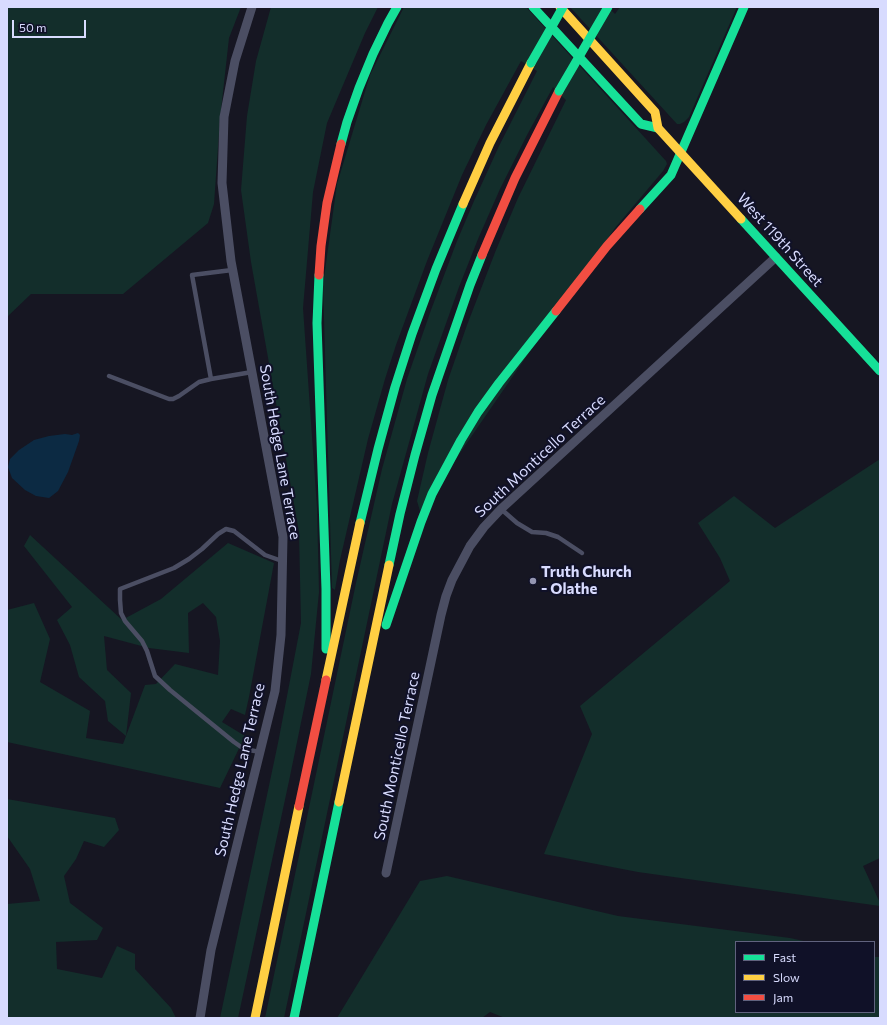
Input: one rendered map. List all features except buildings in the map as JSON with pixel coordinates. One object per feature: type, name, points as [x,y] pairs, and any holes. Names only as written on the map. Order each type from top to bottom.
[{"type":"main road","points":[[325,686],[326,589],[317,323],[321,246],[327,203],[346,122],[373,54],[397,7]]},
{"type":"main road","points":[[533,7],[641,124],[658,128]]},
{"type":"main road","name":"West 119th Street","points":[[560,7],[656,112],[658,128],[880,372]]},
{"type":"main road","points":[[255,1018],[346,585],[374,464],[395,387],[412,334],[457,217],[490,144],[531,63],[563,7]]},
{"type":"main road","points":[[294,1018],[400,514],[415,455],[437,381],[470,285],[515,178],[559,92],[608,7]]},
{"type":"main road","points":[[362,695],[421,522],[432,494],[461,440],[478,412],[536,335],[607,246],[671,176],[744,7]]},
{"type":"street","name":"South Hedge Lane Terrace","points":[[200,1018],[212,950],[275,691],[281,635],[283,537],[232,270],[222,183],[224,117],[235,61],[252,7]]},
{"type":"street","name":"South Monticello Terrace","points":[[386,873],[441,615],[452,580],[470,546],[484,527],[501,509],[776,257]]},
{"type":"lane","points":[[211,379],[192,275],[232,270]]},
{"type":"lane","points":[[109,376],[169,399],[173,399],[199,382],[252,372]]},
{"type":"lane","points":[[501,509],[517,523],[532,532],[546,533],[558,538],[567,542],[582,553]]},
{"type":"lane","points":[[260,752],[244,749],[234,742],[155,676],[142,642],[125,621],[121,613],[120,589],[174,568],[194,556],[218,534],[226,529],[234,531],[266,555],[282,561]]},
{"type":"green space","points":[[7,7],[241,7],[229,38],[220,119],[214,204],[208,223],[123,294],[31,294],[7,317]]},
{"type":"green space","points":[[271,7],[378,7],[365,33],[327,123],[313,192],[303,308],[317,508],[319,592],[311,674],[238,1018],[220,1018],[278,743],[301,623],[299,532],[251,262],[241,190],[247,116],[256,61]]},
{"type":"green space","points":[[404,7],[526,7],[666,161],[667,164],[663,171],[615,228],[420,511],[417,501],[428,453],[448,380],[467,325],[518,198],[566,100],[553,87],[500,189],[459,287],[428,374],[392,504],[284,1018],[265,1018],[356,583],[382,469],[407,379],[457,241],[499,146],[537,71],[521,61],[486,125],[462,175],[427,261],[396,345],[368,439],[340,560],[335,590],[332,588],[323,285],[337,184],[370,75]]},
{"type":"green space","points":[[570,7],[608,7],[615,14],[620,7],[737,7],[689,117],[684,122],[677,124]]},
{"type":"green space","points":[[880,459],[880,858],[863,866],[880,906],[638,872],[544,854],[592,734],[580,706],[730,581],[720,558],[698,523],[734,496],[775,528]]},
{"type":"green space","points":[[30,535],[122,620],[161,599],[228,543],[274,563],[245,715],[231,709],[222,722],[245,736],[220,788],[7,742],[7,610],[34,603],[50,639],[40,682],[90,711],[86,738],[123,744],[126,736],[108,721],[105,701],[79,677],[70,645],[57,620],[72,607],[24,546]],"holes":[[[203,603],[216,617],[220,641],[218,675],[175,664],[156,684],[145,685],[126,736],[131,693],[107,670],[104,636],[149,648],[189,653],[188,613]]]},
{"type":"green space","points":[[7,799],[115,818],[119,830],[104,847],[84,841],[76,859],[64,876],[70,903],[103,928],[97,940],[56,942],[57,969],[102,978],[117,946],[135,954],[135,969],[171,1008],[176,1018],[7,1018],[7,904],[40,901],[30,869],[7,836]]},
{"type":"green space","points":[[447,876],[618,916],[804,941],[735,941],[735,1013],[875,1013],[875,957],[880,957],[880,1018],[505,1018],[490,1012],[482,1018],[337,1018],[420,881]]},
{"type":"water","points":[[78,433],[80,435],[79,441],[68,472],[58,491],[49,498],[36,496],[25,490],[12,478],[8,467],[10,459],[19,450],[34,440],[49,436],[65,434],[72,435]]},
{"type":"traffic: fast","points":[[341,144],[359,88],[373,54],[397,7]]},
{"type":"traffic: fast","points":[[533,7],[641,124],[658,128]]},
{"type":"traffic: fast","points":[[531,63],[563,7]]},
{"type":"traffic: fast","points":[[559,91],[608,7]]},
{"type":"traffic: fast","points":[[640,209],[671,175],[744,7]]},
{"type":"traffic: fast","points":[[360,523],[395,387],[412,334],[436,269],[463,204]]},
{"type":"traffic: fast","points":[[741,219],[880,371]]},
{"type":"traffic: fast","points":[[389,565],[400,514],[432,395],[470,285],[482,255]]},
{"type":"traffic: fast","points":[[319,275],[317,323],[326,589],[326,649]]},
{"type":"traffic: fast","points":[[386,625],[432,494],[461,440],[478,412],[499,383],[556,311]]},
{"type":"traffic: fast","points":[[294,1018],[339,802]]},
{"type":"traffic: slow","points":[[560,7],[655,112],[658,128],[741,219]]},
{"type":"traffic: slow","points":[[463,204],[490,143],[531,63]]},
{"type":"traffic: slow","points":[[326,680],[360,523]]},
{"type":"traffic: slow","points":[[339,802],[389,565]]},
{"type":"traffic: slow","points":[[255,1018],[299,806]]},
{"type":"traffic: jam","points":[[482,255],[515,178],[559,91]]},
{"type":"traffic: jam","points":[[319,275],[321,246],[327,203],[341,144]]},
{"type":"traffic: jam","points":[[556,311],[607,246],[640,209]]},
{"type":"traffic: jam","points":[[299,806],[326,680]]},
{"type":"place","name":"Truth Church - Olathe","points":[[533,581]]}]
